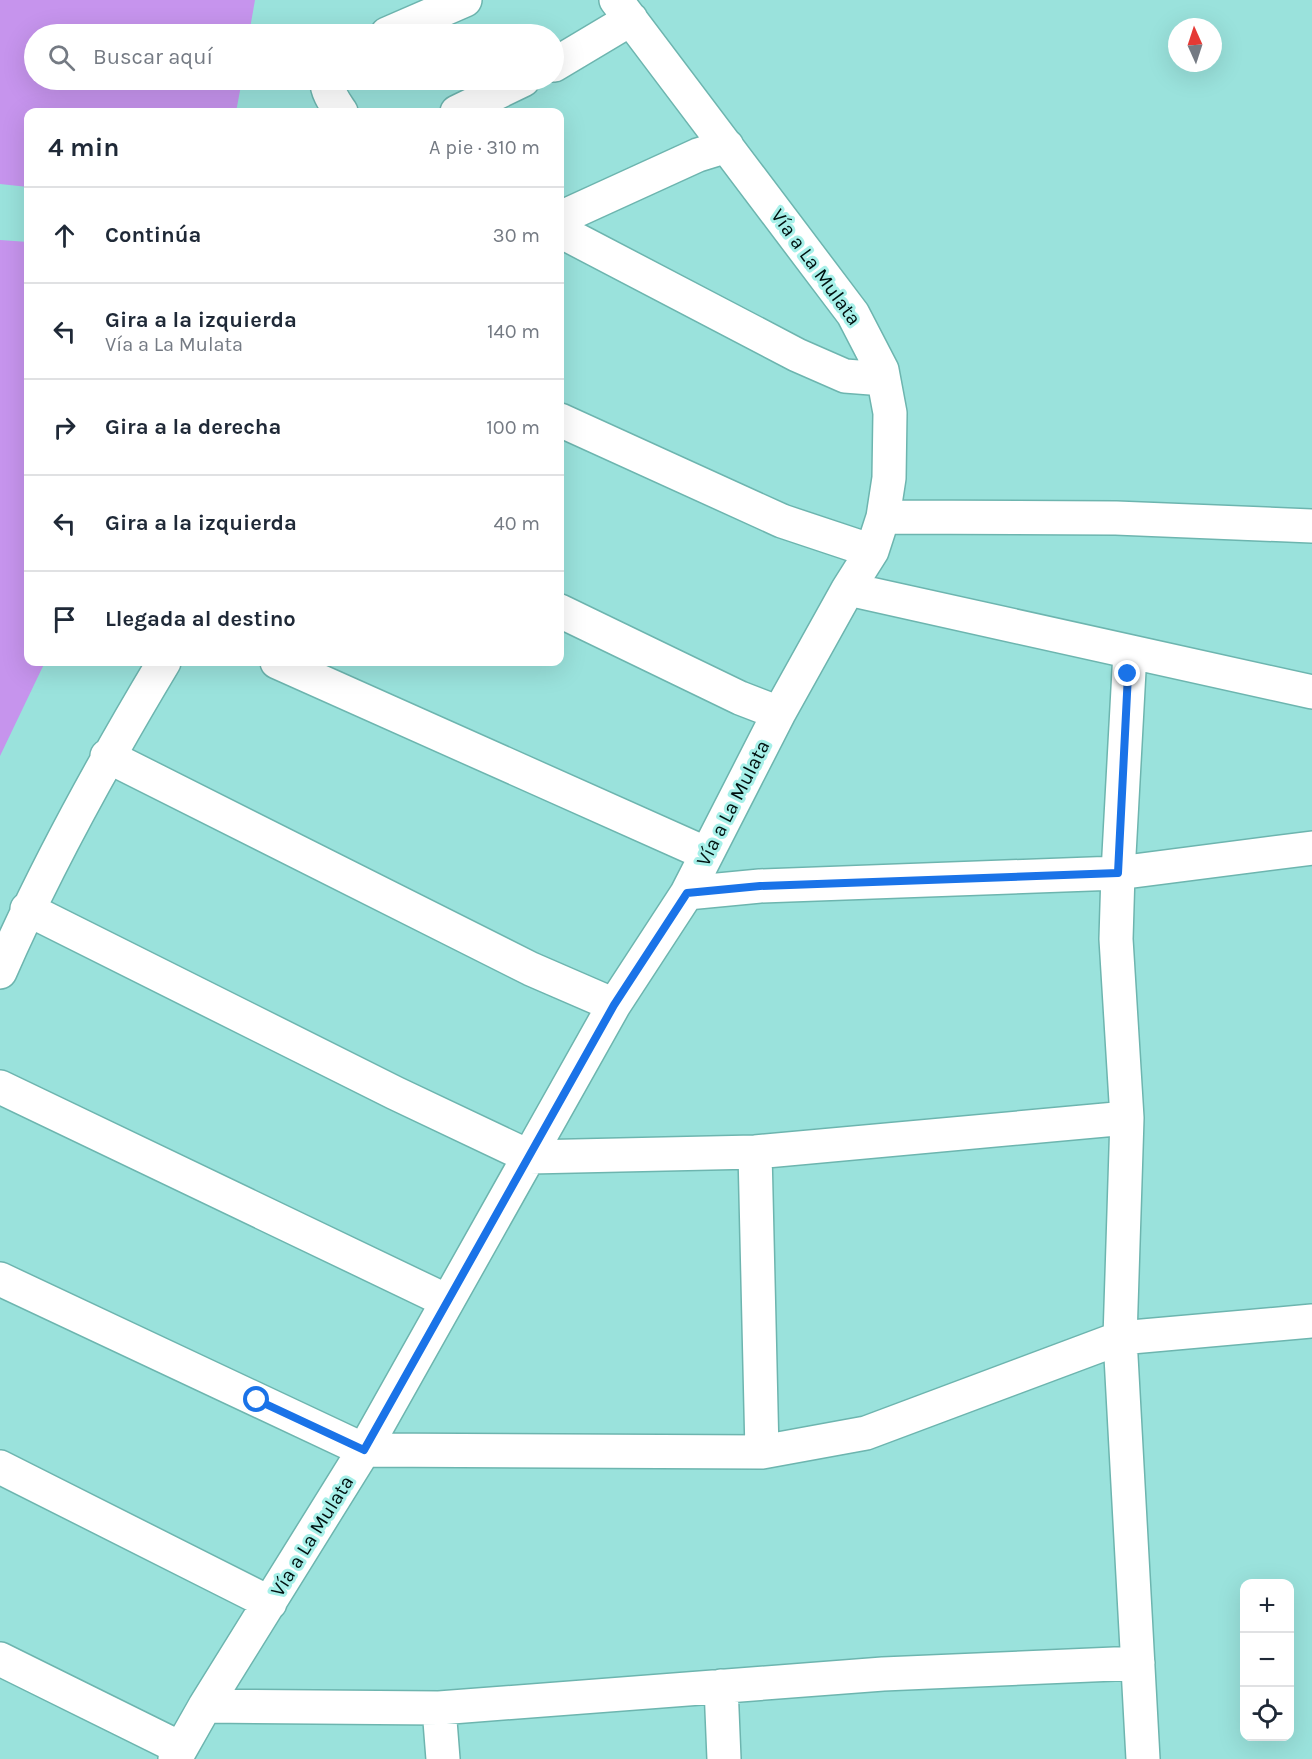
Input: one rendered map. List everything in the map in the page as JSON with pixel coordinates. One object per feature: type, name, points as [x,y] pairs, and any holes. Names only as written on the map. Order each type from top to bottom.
[{"type":"street","points":[[410,24],[465,0]]},
{"type":"street","points":[[564,57],[624,9]]},
{"type":"street","name":"Vía a La Mulata","points":[[177,1754],[364,1450],[614,1005],[687,893],[779,713],[848,589],[872,551],[883,517],[889,478],[890,413],[882,370],[853,314],[624,9]]},
{"type":"street","points":[[328,90],[338,108]]},
{"type":"street","points":[[465,108],[503,90]]},
{"type":"street","points":[[564,216],[698,155],[727,146]]},
{"type":"street","points":[[564,233],[787,350],[826,368],[845,376],[871,378],[882,370]]},
{"type":"street","points":[[564,422],[782,521],[872,551]]},
{"type":"street","points":[[883,517],[1116,518],[1312,526]]},
{"type":"street","points":[[848,589],[1312,692]]},
{"type":"street","points":[[564,613],[740,699],[779,713]]},
{"type":"street","points":[[1130,652],[1116,939],[1127,1118],[1119,1338],[1143,1759]]},
{"type":"street","points":[[0,972],[27,909],[107,756],[162,666]]},
{"type":"street","points":[[286,666],[707,854]]},
{"type":"street","points":[[107,756],[531,969],[614,1005]]},
{"type":"street","points":[[687,893],[760,886],[1118,873],[1312,848]]},
{"type":"street","points":[[27,909],[395,1093],[530,1157],[755,1152],[1127,1118]]},
{"type":"street","points":[[0,1087],[447,1300]]},
{"type":"street","points":[[755,1152],[762,1452]]},
{"type":"street","points":[[0,1279],[364,1450],[762,1452],[866,1433],[1119,1338],[1312,1321]]},
{"type":"street","points":[[0,1467],[270,1604]]},
{"type":"street","points":[[0,1659],[177,1754]]},
{"type":"street","points":[[205,1706],[439,1708],[884,1674],[1137,1663]]},
{"type":"street","points":[[722,1686],[724,1759]]},
{"type":"street","points":[[439,1708],[443,1759]]},
{"type":"shaded area","points":[[0,0],[255,0],[251,24],[24,24],[24,90],[240,90],[237,108],[24,108],[24,187],[0,184]]},
{"type":"shaded area","points":[[0,240],[24,242],[24,666],[43,666],[0,756]]},
{"type":"route","points":[[257,1400],[364,1450],[614,1005],[687,893],[760,886],[1118,873],[1128,674]]}]
